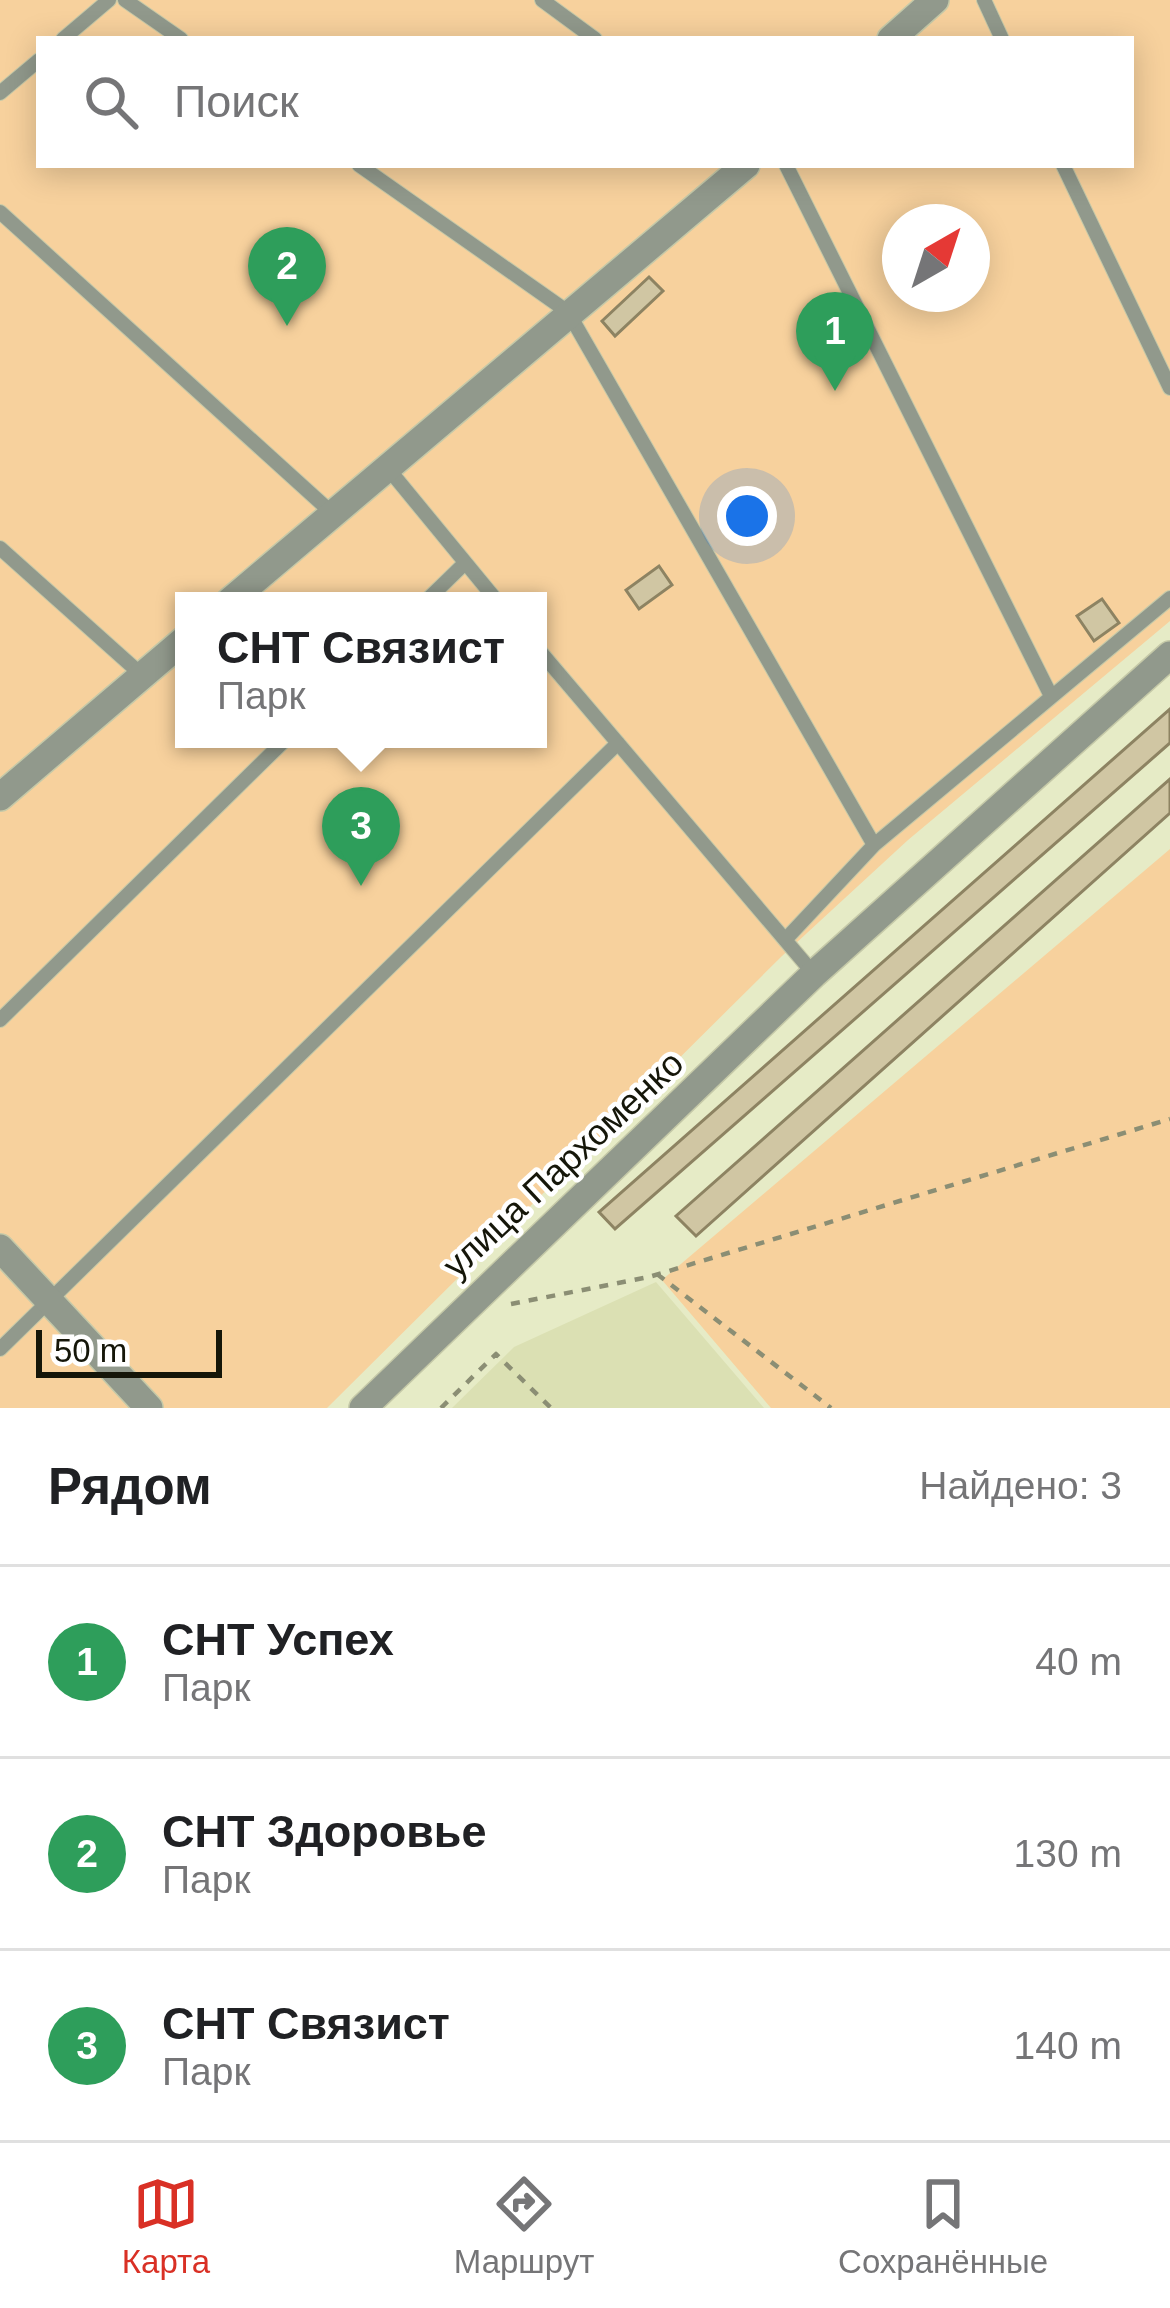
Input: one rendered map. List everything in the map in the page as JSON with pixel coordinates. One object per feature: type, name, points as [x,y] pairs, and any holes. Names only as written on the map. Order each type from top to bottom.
[{"type":"street","points":[[894,36],[935,0]]},
{"type":"street","points":[[240,592],[742,168]]},
{"type":"street","points":[[0,797],[175,648]]},
{"type":"street","name":"улица Пархоменко","points":[[363,1408],[814,974],[1170,655]]},
{"type":"street","points":[[0,1248],[149,1408]]},
{"type":"lane","points":[[67,36],[109,0]]},
{"type":"lane","points":[[125,0],[177,36]]},
{"type":"lane","points":[[542,0],[592,36]]},
{"type":"lane","points":[[983,0],[1001,36]]},
{"type":"lane","points":[[0,93],[36,62]]},
{"type":"lane","points":[[363,168],[568,312],[874,844]]},
{"type":"lane","points":[[788,168],[1052,696]]},
{"type":"lane","points":[[1064,168],[1170,388]]},
{"type":"lane","points":[[0,212],[332,513]]},
{"type":"lane","points":[[386,466],[490,592]]},
{"type":"lane","points":[[0,548],[142,676]]},
{"type":"lane","points":[[435,592],[465,562]]},
{"type":"lane","points":[[785,940],[874,844],[1170,598]]},
{"type":"lane","points":[[547,660],[814,974]]},
{"type":"lane","points":[[0,1349],[618,743]]},
{"type":"lane","points":[[0,1020],[277,748]]},
{"type":"path","points":[[511,1304],[657,1274],[1170,1119]]},
{"type":"path","points":[[657,1274],[831,1408]]},
{"type":"path","points":[[441,1408],[496,1354],[551,1408]]},
{"type":"shaded area","points":[[0,0],[1170,0],[1170,621],[908,840],[782,956],[327,1408],[0,1408]]},
{"type":"shaded area","points":[[1170,849],[1170,1408],[771,1408],[662,1280]]},
{"type":"shaded area","points":[[656,1282],[764,1408],[452,1408],[514,1347]]},
{"type":"building","points":[[649,277],[663,291],[615,336],[602,321]]},
{"type":"building","points":[[659,566],[672,585],[639,609],[626,590]]},
{"type":"building","points":[[1102,599],[1119,623],[1094,641],[1077,616]]},
{"type":"building","points":[[1170,709],[1170,743],[615,1229],[599,1212]]},
{"type":"building","points":[[1170,779],[1170,813],[696,1236],[676,1216]]},
{"type":"place","name":"СНТ Здоровье","points":[[287,326]]},
{"type":"place","name":"СНТ Успех","points":[[835,391]]},
{"type":"place","name":"СНТ Связист","points":[[361,886]]}]
